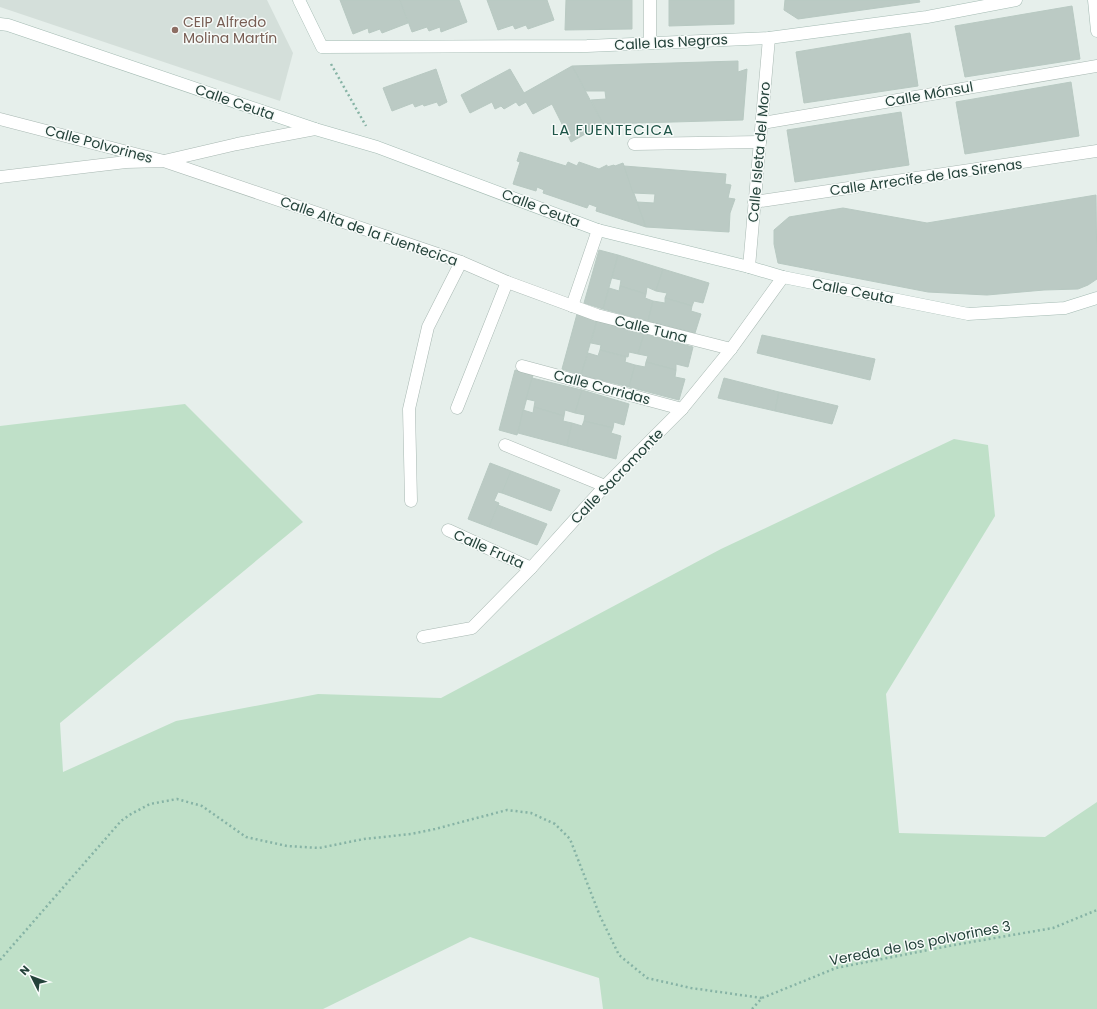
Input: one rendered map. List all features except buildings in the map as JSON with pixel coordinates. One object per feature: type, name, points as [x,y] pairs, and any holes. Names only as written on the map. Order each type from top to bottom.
[{"type":"street","points":[[299,0],[322,47]]},
{"type":"street","points":[[650,0],[650,42]]},
{"type":"street","points":[[1094,0],[1097,31]]},
{"type":"street","name":"Calle las Negras","points":[[322,47],[587,46],[650,42],[769,38],[927,17],[1011,1]]},
{"type":"street","name":"Calle Ceuta","points":[[0,24],[8,25],[315,129],[377,147],[598,230],[783,277],[968,314],[1064,308],[1097,298]]},
{"type":"street","name":"Calle Isleta del Moro","points":[[748,267],[769,38]]},
{"type":"street","name":"Calle Mónsul","points":[[762,123],[1097,66]]},
{"type":"street","name":"Calle Polvorines","points":[[0,119],[139,156],[164,161],[315,129]]},
{"type":"street","points":[[634,144],[760,142]]},
{"type":"street","name":"Calle Arrecife de las Sirenas","points":[[754,202],[1097,151]]},
{"type":"street","points":[[0,177],[126,162],[164,161]]},
{"type":"street","name":"Calle Alta de la Fuentecica","points":[[164,161],[461,262],[507,282],[572,306]]},
{"type":"street","points":[[572,306],[598,230]]},
{"type":"street","points":[[411,501],[409,409],[428,327],[461,262]]},
{"type":"street","name":"Calle Sacromonte","points":[[423,637],[472,628],[531,568],[605,486],[682,409],[731,349],[783,277]]},
{"type":"street","points":[[457,408],[507,282]]},
{"type":"street","name":"Calle Tuna","points":[[572,306],[596,315],[731,349]]},
{"type":"street","name":"Calle Corridas","points":[[522,366],[682,409]]},
{"type":"street","points":[[505,445],[605,486]]},
{"type":"street","name":"Calle Fruta","points":[[448,530],[531,568]]},
{"type":"path","points":[[322,47],[377,147]]},
{"type":"path","points":[[0,960],[122,821],[131,814],[150,804],[177,798],[202,806],[246,837],[286,846],[319,848],[364,839],[435,830],[507,810],[531,813],[554,824],[570,839],[600,916],[619,955],[647,978],[691,988],[762,998]]},
{"type":"path","name":"Vereda de los polvorines 3","points":[[752,1009],[762,998],[836,968],[954,945],[1053,928],[1097,910]]},
{"type":"shaded area","name":"CEIP Alfredo Molina Martín","points":[[0,0],[267,0],[293,53],[280,101],[0,7]]},
{"type":"green space","points":[[185,404],[303,522],[60,723],[63,772],[176,721],[318,694],[441,698],[721,549],[954,439],[988,445],[995,516],[886,694],[899,833],[1045,837],[1097,802],[1097,1009],[603,1009],[599,978],[470,937],[323,1009],[0,1009],[0,426]]},
{"type":"place","name":"CEIP Alfredo Molina Martín","points":[[175,30]]},
{"type":"district","name":"LA FUENTECICA","points":[[613,130]]}]
